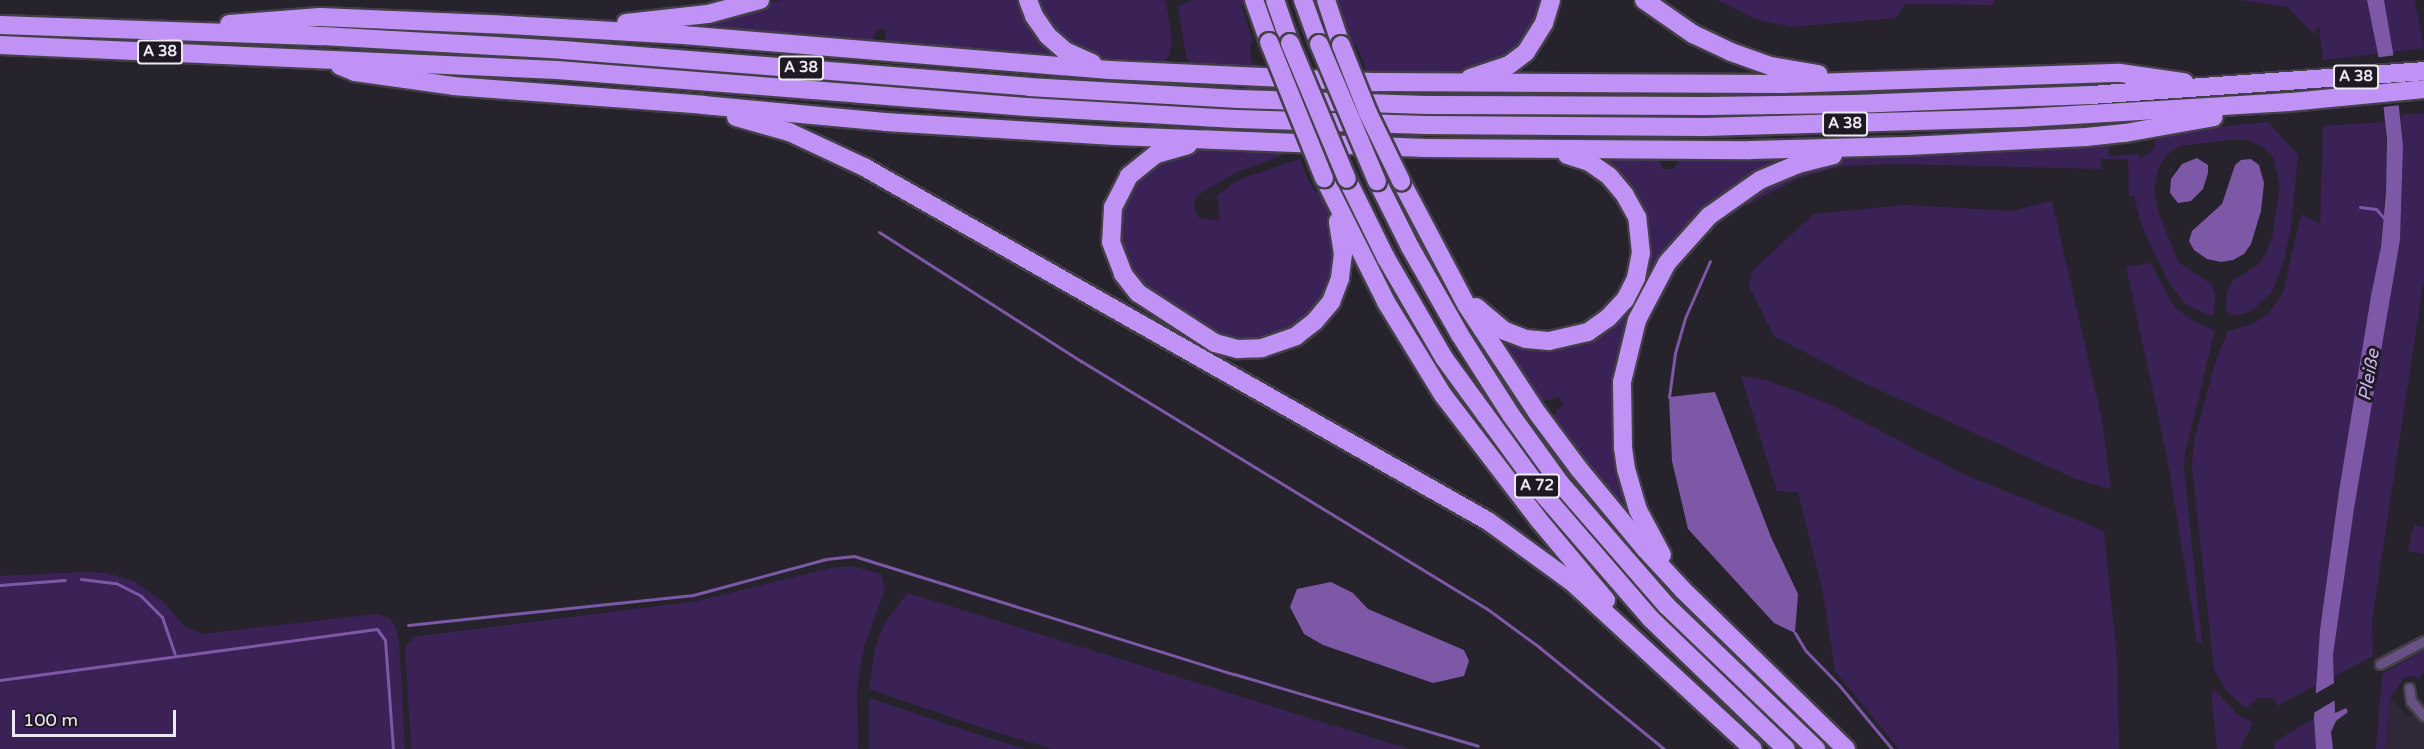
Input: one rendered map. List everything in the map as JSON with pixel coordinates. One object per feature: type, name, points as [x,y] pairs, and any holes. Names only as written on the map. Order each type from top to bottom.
[{"type":"highway","points":[[509,25],[656,21],[708,14],[760,0]]},
{"type":"highway","points":[[1028,0],[1040,26],[1056,44],[1075,57],[1110,70]]},
{"type":"highway","points":[[1254,0],[1324,178],[1386,302],[1443,395],[1538,519],[1650,651]]},
{"type":"highway","name":"A 72","points":[[1275,0],[1290,43],[1347,179],[1386,258],[1444,358],[1543,494],[1651,619],[1786,749]]},
{"type":"highway","name":"A 72","points":[[1303,0],[1319,44],[1377,180],[1410,248],[1460,335],[1511,415],[1560,483],[1667,606],[1816,749]]},
{"type":"highway","points":[[1326,0],[1368,113],[1401,182],[1454,283],[1493,346],[1580,469],[1646,550],[1722,629],[1846,749]]},
{"type":"highway","points":[[1446,84],[1488,74],[1518,59],[1539,34],[1551,0]]},
{"type":"highway","points":[[1644,0],[1693,34],[1750,60],[1808,73],[1897,81]]},
{"type":"highway","points":[[174,31],[246,22],[320,17],[694,36],[1110,70],[1446,84],[1897,81],[2120,73],[2211,88]]},
{"type":"highway","name":"A 38","points":[[0,25],[563,50],[1098,91],[1416,105],[1854,104],[2211,88],[2424,71]]},
{"type":"highway","name":"A 38","points":[[0,45],[320,58],[665,77],[1027,107],[1225,118],[1426,125],[1703,127],[1854,124],[2087,115],[2290,102],[2424,89]]},
{"type":"highway","points":[[320,58],[355,72],[420,82],[999,130],[1235,142],[1530,150],[1739,150],[1892,146],[2125,133],[2199,121],[2263,104]]},
{"type":"highway","points":[[631,99],[773,126],[864,167],[1488,521],[1572,582],[1650,651],[1754,749]]},
{"type":"highway","points":[[1235,142],[1178,146],[1146,159],[1122,185],[1111,218],[1114,253],[1130,284],[1160,310],[1198,335],[1226,347],[1262,348],[1296,336],[1316,321],[1336,290],[1342,266],[1343,254],[1335,202]]},
{"type":"highway","points":[[1722,629],[1657,549],[1631,490],[1623,447],[1621,404],[1626,361],[1637,320],[1656,280],[1680,246],[1709,216],[1742,191],[1798,164],[1892,146]]},
{"type":"highway","points":[[1454,283],[1496,325],[1526,339],[1549,341],[1576,336],[1599,326],[1617,309],[1631,289],[1639,266],[1641,241],[1636,217],[1625,195],[1609,176],[1589,162],[1566,155],[1530,150]]},
{"type":"street","points":[[2380,664],[2424,641]]},
{"type":"street","points":[[2409,688],[2411,701],[2424,716]]},
{"type":"shaded area","points":[[781,0],[1021,0],[1066,61],[894,49],[886,40],[886,30],[878,29],[870,44],[670,29],[740,13]]},
{"type":"shaded area","points":[[1033,0],[1163,0],[1166,2],[1172,42],[1169,56],[1161,66],[1108,62],[1083,55],[1059,41]]},
{"type":"shaded area","points":[[1195,0],[1243,0],[1245,4],[1241,5],[1253,42],[1250,45],[1251,63],[1257,64],[1261,70],[1193,67],[1186,56],[1178,6]]},
{"type":"shaded area","points":[[1334,0],[1543,0],[1538,20],[1522,44],[1511,54],[1469,74],[1368,74],[1357,46],[1349,45]]},
{"type":"shaded area","points":[[1718,0],[1994,0],[1995,5],[1906,4],[1895,18],[1791,27],[1755,19]]},
{"type":"shaded area","points":[[2240,0],[2367,0],[2378,54],[2323,60],[2319,26],[2313,34],[2288,7]]},
{"type":"shaded area","points":[[2384,0],[2415,0],[2424,48],[2393,52]]},
{"type":"shaded area","points":[[2424,113],[2424,278],[2372,621],[2373,656],[2333,677],[2333,655],[2352,522],[2400,240],[2403,145],[2401,115]]},
{"type":"shaded area","points":[[2268,122],[2298,155],[2291,227],[2282,267],[2272,292],[2251,311],[2237,316],[2225,311],[2227,292],[2232,281],[2258,265],[2266,253],[2272,238],[2280,186],[2273,157],[2263,147],[2249,140],[2179,146],[2168,154],[2160,165],[2156,177],[2154,192],[2159,214],[2179,263],[2210,283],[2215,293],[2214,314],[2210,316],[2184,303],[2168,281],[2143,229],[2134,196],[2129,196],[2128,159],[2100,159],[2102,169],[1896,164],[1843,166],[1799,178],[1747,205],[1737,201],[1759,187],[1813,165],[1841,159],[2007,152],[2109,143],[2109,156],[2139,154],[2139,159],[2153,150],[2156,138]]},
{"type":"shaded area","points":[[2385,122],[2387,163],[2381,247],[2339,491],[2320,630],[2316,685],[2277,706],[2274,698],[2258,698],[2246,708],[2227,691],[2214,669],[2192,467],[2194,440],[2216,361],[2228,331],[2252,324],[2268,314],[2283,293],[2301,214],[2320,224],[2323,126]]},
{"type":"shaded area","points":[[1194,148],[1296,150],[1235,173],[1196,196],[1194,205],[1196,214],[1201,219],[1219,220],[1219,202],[1215,197],[1238,180],[1300,159],[1316,193],[1320,192],[1333,224],[1337,254],[1327,294],[1299,327],[1252,342],[1220,338],[1158,300],[1133,277],[1118,240],[1122,200],[1145,168]]},
{"type":"shaded area","points":[[1818,151],[1701,216],[1620,361],[1640,529],[1550,424],[1557,410],[1564,405],[1558,396],[1551,400],[1532,400],[1486,328],[1498,336],[1600,331],[1647,244],[1591,157],[1657,155],[1663,169],[1674,169],[1683,153]]},
{"type":"shaded area","points":[[2052,201],[2102,420],[2111,489],[2076,479],[1862,382],[1774,336],[1749,286],[1752,271],[1814,214],[1905,205],[2012,211]]},
{"type":"shaded area","points":[[2151,263],[2170,300],[2178,310],[2196,323],[2215,330],[2185,453],[2184,467],[2202,643],[2197,642],[2167,456],[2126,267]]},
{"type":"shaded area","points":[[1741,376],[1766,380],[1827,403],[1963,474],[2104,531],[2117,658],[2119,749],[1899,749],[1835,671],[1823,592],[1798,492],[1777,491]]},
{"type":"shaded area","points":[[2414,525],[2424,527],[2424,554],[2408,551]]},
{"type":"shaded area","points":[[852,566],[881,574],[885,590],[864,646],[857,688],[858,749],[411,749],[405,646],[412,641],[412,637],[698,601],[830,568]]},
{"type":"shaded area","points":[[106,573],[134,581],[165,603],[184,626],[203,634],[376,614],[389,618],[395,626],[399,640],[405,749],[0,749],[0,576]]},
{"type":"shaded area","points":[[908,593],[1409,749],[1053,749],[986,729],[869,689],[875,649],[885,622]]},
{"type":"shaded area","points":[[2424,650],[2424,672],[2419,679],[2413,676],[2405,677],[2390,697],[2385,749],[2376,749],[2382,674]]},
{"type":"shaded area","points":[[2215,690],[2238,715],[2253,723],[2240,749],[2217,749],[2212,700],[2212,692]]},
{"type":"shaded area","points":[[2390,697],[2409,718],[2416,712],[2424,722],[2424,749],[2385,749]]},
{"type":"shaded area","points":[[869,698],[973,733],[1025,749],[869,749]]},
{"type":"shaded area","points":[[2314,718],[2316,749],[2274,749],[2275,742]]},
{"type":"water","name":"Pleiße","points":[[2367,0],[2384,0],[2393,52],[2403,145],[2400,240],[2354,509],[2333,655],[2335,713],[2346,708],[2348,712],[2336,721],[2331,732],[2333,749],[2316,749],[2314,718],[2320,630],[2339,491],[2381,247],[2386,192],[2387,140],[2378,54]]},
{"type":"water","points":[[2197,158],[2208,165],[2203,189],[2191,201],[2178,203],[2170,193],[2171,179],[2182,164]]},
{"type":"water","points":[[2251,159],[2259,165],[2264,183],[2261,211],[2251,244],[2244,254],[2233,260],[2221,262],[2207,259],[2194,250],[2189,241],[2192,231],[2222,204],[2235,165],[2241,160]]},
{"type":"water","points":[[1715,392],[1771,537],[1798,594],[1795,633],[1774,623],[1688,529],[1672,461],[1669,397]]},
{"type":"water","points":[[1331,582],[1353,593],[1368,609],[1464,650],[1469,661],[1464,676],[1433,683],[1323,645],[1304,634],[1290,607],[1297,589]]},
{"type":"pier","points":[[2397,55],[2403,105],[2381,107],[2375,58]]},
{"type":"pier","points":[[2336,682],[2337,699],[2312,714],[2313,695]]},
{"type":"waterway","points":[[2360,207],[2376,209],[2386,220]]},
{"type":"waterway","points":[[879,232],[1081,361],[1486,608],[1539,647],[1664,749]]},
{"type":"waterway","points":[[1669,397],[1675,353],[1685,318],[1710,261]]},
{"type":"waterway","points":[[408,625],[693,595],[826,559],[854,556],[1234,674],[1478,746]]},
{"type":"waterway","points":[[81,579],[116,583],[141,596],[162,617],[175,654]]},
{"type":"waterway","points":[[0,585],[65,580]]},
{"type":"waterway","points":[[0,680],[377,629],[385,640],[393,749]]},
{"type":"waterway","points":[[1795,633],[1806,651],[1839,685],[1892,749]]}]
